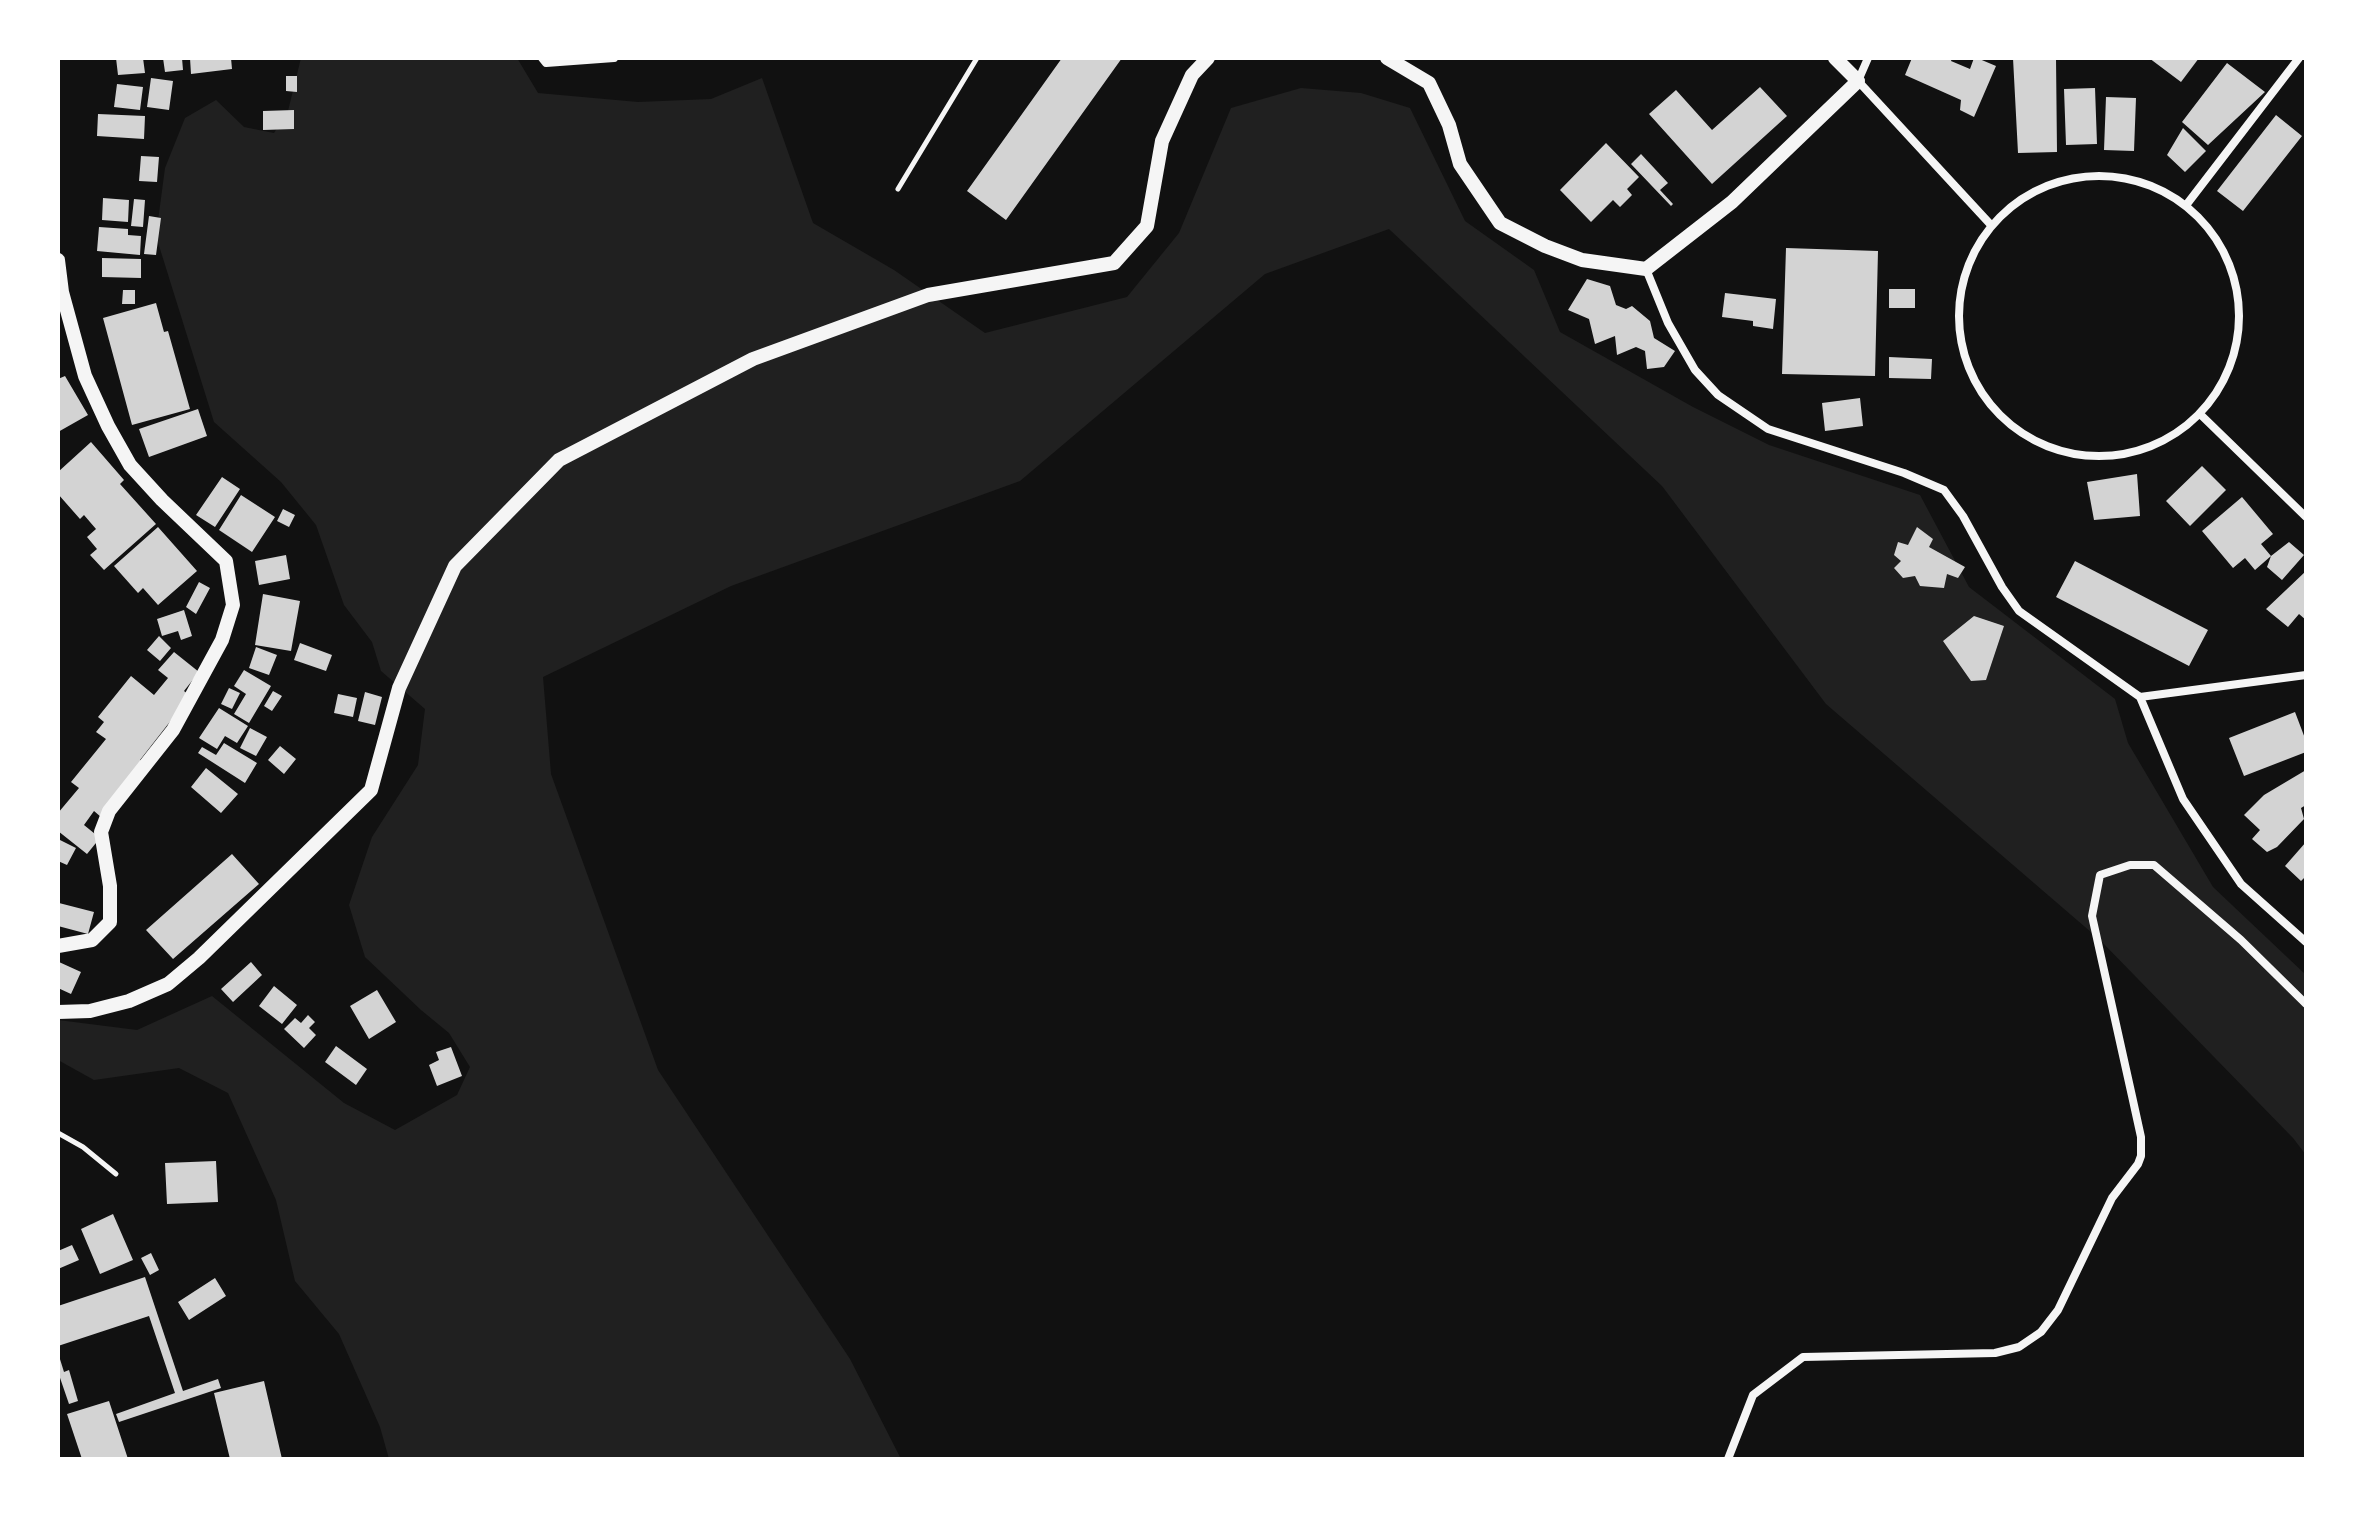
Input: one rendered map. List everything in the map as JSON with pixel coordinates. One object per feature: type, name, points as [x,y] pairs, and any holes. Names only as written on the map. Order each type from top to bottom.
[{"type":"street","points":[[544,61],[614,58]]},
{"type":"street","points":[[58,1012],[90,1011],[129,1001],[168,984],[199,958],[371,790],[399,688],[455,566],[559,460],[753,359],[928,295],[1114,263],[1147,226],[1162,141],[1192,75],[1208,58]]},
{"type":"street","points":[[1387,58],[1429,83],[1449,125],[1460,164],[1500,223],[1545,246],[1582,260],[1646,269],[1732,202],[1858,81],[1868,58]]},
{"type":"street","points":[[1835,58],[1991,225]]},
{"type":"street","points":[[2187,204],[2299,60]]},
{"type":"street","points":[[2083,174],[2135,178],[2187,204],[2223,246],[2239,296],[2231,366],[2201,415],[2152,448],[2103,458],[2040,445],[1989,404],[1960,343],[1965,272],[1991,225],[2027,193],[2083,174]]},
{"type":"street","points":[[58,260],[62,292],[85,376],[108,426],[130,465],[226,561],[233,605],[222,640],[173,730],[109,811],[101,832],[110,886],[110,922],[92,940],[58,946]]},
{"type":"street","points":[[1646,269],[1675,335],[1695,370],[1718,395],[1768,429],[1904,473],[1944,490],[1963,516],[2002,587],[2019,611],[2140,697],[2183,799],[2241,884],[2306,942]]},
{"type":"street","points":[[2201,415],[2306,517]]},
{"type":"street","points":[[2140,697],[2306,675]]},
{"type":"street","points":[[1728,1459],[1753,1395],[1803,1357],[1995,1353],[2019,1347],[2041,1332],[2058,1310],[2112,1198],[2141,1156],[2141,1137],[2092,916],[2100,875],[2130,865],[2154,865],[2241,940],[2306,1004]]},
{"type":"lane","points":[[898,189],[977,58]]},
{"type":"lane","points":[[58,1133],[83,1147],[116,1174]]},
{"type":"shaded area","points":[[301,58],[517,58],[538,93],[638,102],[711,99],[762,78],[813,223],[894,270],[985,333],[1127,297],[1179,233],[1231,108],[1301,88],[1361,93],[1410,108],[1465,221],[1534,270],[1560,332],[1693,407],[1769,445],[1920,495],[1969,587],[2115,699],[2128,743],[2213,887],[2306,975],[2306,1155],[2099,939],[1826,704],[1662,486],[1389,229],[1265,274],[1020,481],[731,586],[543,677],[551,774],[658,1070],[850,1359],[901,1459],[389,1459],[380,1427],[339,1334],[295,1281],[276,1200],[228,1093],[179,1068],[94,1080],[58,1060],[58,1020],[137,1030],[212,996],[344,1103],[395,1130],[457,1095],[470,1067],[449,1033],[365,957],[349,905],[372,837],[418,765],[425,709],[381,671],[372,642],[344,605],[316,525],[281,482],[214,422],[156,236],[165,168],[185,118],[216,100],[244,127],[274,133],[288,111]]},
{"type":"building","points":[[116,58],[143,58],[145,73],[118,75]]},
{"type":"building","points":[[163,58],[182,58],[183,70],[165,72]]},
{"type":"building","points":[[190,58],[231,58],[232,69],[191,74]]},
{"type":"building","points":[[1062,58],[1122,58],[1006,220],[967,191]]},
{"type":"building","points":[[1912,58],[1952,58],[1951,61],[1970,69],[1974,58],[1977,58],[1996,66],[1974,117],[1960,110],[1961,100],[1905,75]]},
{"type":"building","points":[[2013,58],[2056,58],[2057,152],[2018,153]]},
{"type":"building","points":[[2149,58],[2199,58],[2181,82]]},
{"type":"building","points":[[2227,63],[2265,92],[2208,145],[2182,122]]},
{"type":"building","points":[[286,76],[297,76],[297,92],[286,91]]},
{"type":"building","points":[[151,78],[173,81],[169,110],[147,107]]},
{"type":"building","points":[[117,84],[143,87],[140,110],[114,107]]},
{"type":"building","points":[[1760,87],[1787,116],[1712,184],[1649,114],[1676,90],[1712,130]]},
{"type":"building","points":[[2095,88],[2097,144],[2066,145],[2064,89]]},
{"type":"building","points":[[2106,97],[2136,98],[2134,151],[2104,150]]},
{"type":"building","points":[[294,110],[294,129],[263,130],[263,111]]},
{"type":"building","points":[[98,114],[145,116],[144,139],[97,136]]},
{"type":"building","points":[[2276,115],[2302,136],[2243,211],[2217,191]]},
{"type":"building","points":[[2183,128],[2206,151],[2185,172],[2167,155]]},
{"type":"building","points":[[1606,143],[1639,177],[1627,189],[1632,195],[1620,207],[1613,200],[1591,222],[1560,190]]},
{"type":"building","points":[[1641,154],[1668,183],[1660,190],[1673,204],[1671,206],[1631,164]]},
{"type":"building","points":[[141,156],[159,157],[157,182],[139,181]]},
{"type":"building","points":[[103,198],[129,200],[128,222],[102,220]]},
{"type":"building","points":[[134,199],[145,200],[143,227],[131,226]]},
{"type":"building","points":[[149,216],[161,218],[156,255],[144,254]]},
{"type":"building","points":[[99,227],[128,229],[128,235],[141,236],[140,255],[97,251]]},
{"type":"building","points":[[1786,248],[1878,251],[1875,376],[1782,374]]},
{"type":"building","points":[[102,258],[141,259],[141,278],[102,277]]},
{"type":"building","points":[[1587,279],[1610,286],[1616,305],[1626,309],[1632,306],[1650,321],[1654,338],[1675,351],[1664,367],[1647,369],[1645,351],[1636,347],[1617,355],[1615,336],[1595,344],[1589,319],[1568,310]]},
{"type":"building","points":[[1889,289],[1915,289],[1915,308],[1889,308]]},
{"type":"building","points":[[123,290],[135,290],[135,304],[122,304]]},
{"type":"building","points":[[1725,293],[1776,299],[1773,329],[1753,326],[1753,321],[1722,317]]},
{"type":"building","points":[[156,303],[164,332],[168,331],[190,409],[132,425],[103,318]]},
{"type":"building","points":[[1889,357],[1932,359],[1931,379],[1889,378]]},
{"type":"building","points":[[65,376],[88,415],[58,432],[58,379]]},
{"type":"building","points":[[1860,398],[1863,426],[1825,431],[1822,403]]},
{"type":"building","points":[[198,409],[207,436],[149,457],[139,429]]},
{"type":"building","points":[[91,442],[124,480],[120,484],[156,524],[104,570],[90,555],[97,549],[87,537],[96,529],[84,515],[80,519],[58,494],[58,472]]},
{"type":"building","points":[[2202,466],[2226,490],[2190,526],[2166,501]]},
{"type":"building","points":[[2137,474],[2140,516],[2094,520],[2087,482]]},
{"type":"building","points":[[222,477],[240,489],[215,527],[196,515]]},
{"type":"building","points":[[241,495],[275,517],[252,552],[219,530]]},
{"type":"building","points":[[2242,497],[2273,534],[2261,544],[2271,556],[2255,570],[2245,558],[2233,568],[2202,531]]},
{"type":"building","points":[[283,509],[295,515],[289,527],[277,521]]},
{"type":"building","points":[[158,527],[197,571],[158,605],[143,588],[138,593],[114,566]]},
{"type":"building","points":[[1917,527],[1933,539],[1929,547],[1965,567],[1958,578],[1947,574],[1944,588],[1920,586],[1915,576],[1903,578],[1894,568],[1901,561],[1894,555],[1898,542],[1908,545]]},
{"type":"building","points":[[2289,542],[2304,555],[2282,580],[2267,567],[2271,556]]},
{"type":"building","points":[[286,555],[290,579],[259,585],[255,561]]},
{"type":"building","points":[[2075,561],[2208,630],[2189,666],[2056,597]]},
{"type":"building","points":[[2306,571],[2306,620],[2299,614],[2288,627],[2266,609]]},
{"type":"building","points":[[199,582],[210,588],[196,614],[186,607]]},
{"type":"building","points":[[263,594],[300,601],[291,651],[255,645]]},
{"type":"building","points":[[184,610],[192,636],[181,640],[178,631],[162,636],[157,619]]},
{"type":"building","points":[[1974,616],[2004,626],[1986,680],[1971,681],[1943,641]]},
{"type":"building","points":[[159,636],[171,648],[160,661],[147,650]]},
{"type":"building","points":[[300,643],[332,655],[326,671],[294,660]]},
{"type":"building","points":[[256,647],[277,655],[269,675],[249,668]]},
{"type":"building","points":[[174,652],[199,672],[184,691],[190,696],[140,760],[145,764],[101,817],[94,811],[84,825],[100,838],[87,854],[58,831],[58,813],[79,788],[71,782],[106,739],[96,732],[104,722],[98,717],[131,676],[154,695],[168,678],[158,670]]},
{"type":"building","points":[[244,670],[271,686],[249,723],[234,714],[246,694],[234,686]]},
{"type":"building","points":[[229,688],[240,693],[232,709],[221,704]]},
{"type":"building","points":[[273,691],[282,696],[272,711],[264,706]]},
{"type":"building","points":[[365,692],[382,697],[375,725],[358,721]]},
{"type":"building","points":[[338,694],[357,698],[353,717],[334,713]]},
{"type":"building","points":[[219,708],[248,726],[237,743],[225,736],[217,749],[199,738]]},
{"type":"building","points":[[2295,712],[2306,741],[2306,752],[2244,776],[2229,738]]},
{"type":"building","points":[[250,728],[267,737],[256,756],[240,748]]},
{"type":"building","points":[[224,743],[257,763],[245,783],[198,753],[202,747],[216,755]]},
{"type":"building","points":[[280,746],[296,759],[284,774],[268,760]]},
{"type":"building","points":[[206,768],[238,794],[221,813],[191,787]]},
{"type":"building","points":[[2306,770],[2306,805],[2301,808],[2304,819],[2277,847],[2267,852],[2252,839],[2260,830],[2244,815],[2264,795]]},
{"type":"building","points":[[58,839],[76,848],[67,865],[58,861]]},
{"type":"building","points":[[2306,842],[2306,876],[2301,881],[2285,866]]},
{"type":"building","points":[[232,854],[259,884],[173,959],[146,930]]},
{"type":"building","points":[[59,903],[94,912],[88,934],[58,926]]},
{"type":"building","points":[[59,962],[81,972],[71,994],[58,988]]},
{"type":"building","points":[[251,962],[262,975],[233,1002],[221,989]]},
{"type":"building","points":[[274,986],[297,1005],[282,1024],[259,1006]]},
{"type":"building","points":[[377,990],[396,1022],[369,1039],[350,1006]]},
{"type":"building","points":[[308,1015],[315,1022],[309,1028],[316,1035],[304,1048],[284,1029],[295,1018],[301,1023]]},
{"type":"building","points":[[336,1046],[367,1069],[356,1085],[325,1062]]},
{"type":"building","points":[[451,1047],[462,1076],[437,1086],[429,1065],[439,1060],[436,1052]]},
{"type":"building","points":[[216,1161],[218,1202],[167,1204],[165,1163]]},
{"type":"building","points":[[113,1214],[133,1260],[100,1274],[81,1229]]},
{"type":"building","points":[[72,1245],[79,1260],[58,1269],[58,1251]]},
{"type":"building","points":[[151,1253],[159,1270],[150,1275],[141,1258]]},
{"type":"building","points":[[145,1277],[183,1391],[218,1379],[221,1388],[119,1422],[116,1414],[175,1393],[149,1316],[58,1346],[58,1306]]},
{"type":"building","points":[[215,1278],[226,1296],[189,1320],[178,1302]]},
{"type":"building","points":[[59,1356],[64,1372],[69,1370],[78,1401],[69,1404],[58,1372]]},
{"type":"building","points":[[264,1381],[282,1459],[230,1459],[214,1393]]},
{"type":"building","points":[[109,1401],[128,1459],[82,1459],[67,1414]]}]
